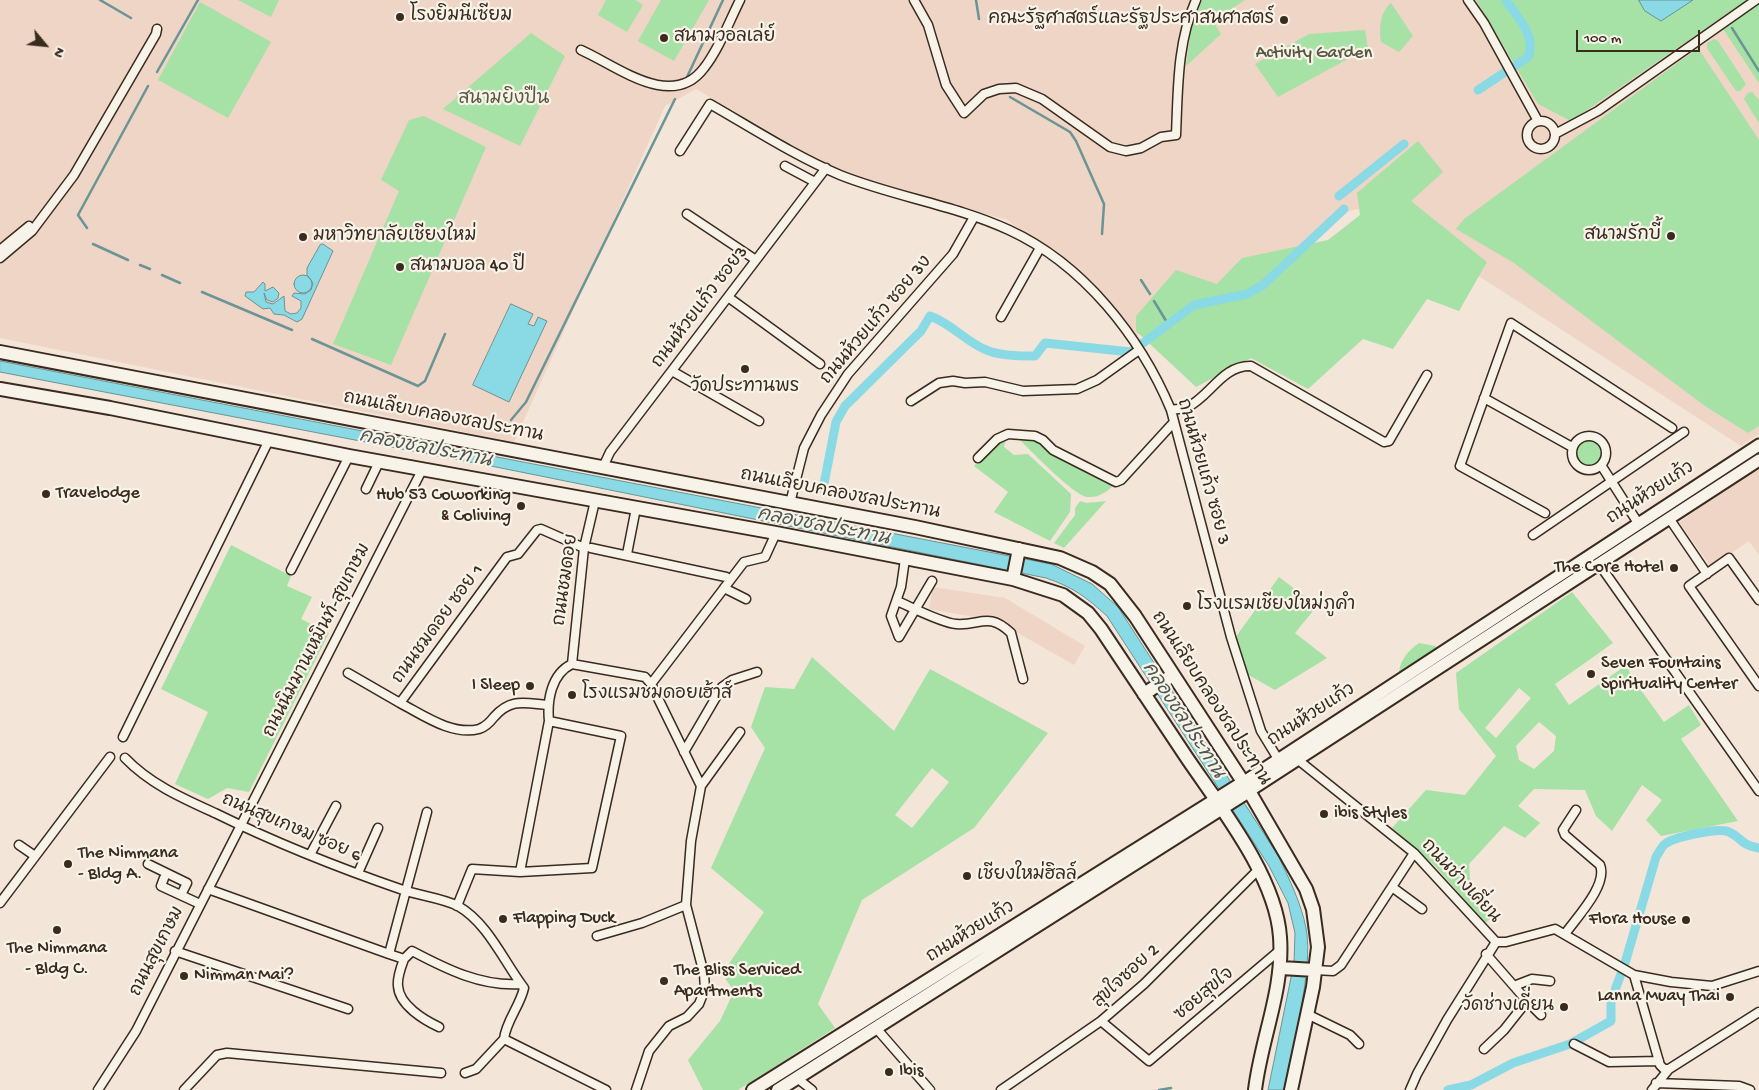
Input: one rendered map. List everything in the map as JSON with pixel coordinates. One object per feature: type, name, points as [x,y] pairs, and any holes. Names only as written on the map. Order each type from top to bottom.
[{"type":"main road","name":"ถนนเลียบคลองชลประทาน","points":[[0,352],[790,503],[1019,552],[1060,558],[1092,572],[1110,584],[1135,616],[1170,677],[1246,786],[1306,889],[1316,928],[1318,947],[1316,970],[1291,1090]]},
{"type":"main road","points":[[0,389],[110,408],[422,470],[776,533],[905,559],[1013,576],[1063,594],[1088,613],[1147,691],[1259,869],[1269,888],[1277,912],[1280,968],[1255,1090]]},
{"type":"main road","name":"ถนนห้วยแก้ว","points":[[1246,786],[1278,759],[1638,522],[1759,445]]},
{"type":"main road","name":"ถนนห้วยแก้ว","points":[[754,1090],[872,1023],[1246,786],[1297,759],[1759,460]]},
{"type":"main road","points":[[1013,576],[1019,552]]},
{"type":"main road","points":[[1592,554],[1599,564]]},
{"type":"main road","points":[[1147,691],[1170,677]]},
{"type":"main road","points":[[1280,968],[1316,970]]},
{"type":"main road","name":"ถนนห้วยแก้ว","points":[[778,1090],[872,1023]]},
{"type":"street","points":[[581,50],[646,82],[665,87],[678,87],[689,83],[705,67],[740,0]]},
{"type":"street","points":[[914,0],[928,25],[946,85],[964,113],[984,94],[999,88],[1016,88],[1042,99],[1110,147],[1126,151],[1142,148],[1161,137],[1176,135],[1179,73],[1184,38],[1196,0]]},
{"type":"street","points":[[1468,0],[1514,76],[1538,121]]},
{"type":"street","points":[[1555,134],[1573,126],[1598,110],[1756,0]]},
{"type":"street","points":[[0,250],[28,228],[60,191],[157,28],[156,34],[74,175],[32,231],[0,258]]},
{"type":"street","name":"ถนนห้วยแก้ว ซอย 3","points":[[680,151],[710,104],[826,168],[1010,230],[1040,248],[1067,268],[1101,298],[1139,350],[1171,410],[1231,636],[1261,731],[1278,759]]},
{"type":"street","points":[[1538,121],[1551,125],[1555,134],[1552,143],[1545,148],[1532,145],[1529,142],[1528,132],[1532,124],[1538,121]]},
{"type":"street","points":[[785,166],[815,182]]},
{"type":"street","name":"ถนนห้วยแก้ว ซอย3","points":[[603,467],[610,452],[826,168]]},
{"type":"street","points":[[687,214],[756,260]]},
{"type":"street","name":"ถนนห้วยแก้ว ซอย 3ง","points":[[790,503],[804,448],[821,415],[848,374],[953,254],[974,217]]},
{"type":"street","points":[[1001,317],[1040,248]]},
{"type":"street","points":[[728,297],[820,364]]},
{"type":"street","points":[[1545,513],[1460,466],[1511,322],[1672,428]]},
{"type":"street","points":[[910,402],[939,383],[953,381],[965,383],[985,382],[1023,391],[1077,389],[1097,380],[1139,350]]},
{"type":"street","points":[[1171,410],[1186,408],[1229,372],[1242,366],[1252,366],[1384,442],[1389,441],[1427,375]]},
{"type":"street","points":[[672,371],[759,421]]},
{"type":"street","points":[[1484,398],[1572,447]]},
{"type":"street","points":[[978,458],[997,439],[1008,434],[1035,436],[1043,440],[1052,450],[1116,482],[1121,480],[1174,422]]},
{"type":"street","points":[[1533,535],[1611,484],[1684,432]]},
{"type":"street","points":[[1596,436],[1600,440],[1606,450],[1606,455],[1601,465],[1591,470],[1581,468],[1572,457],[1572,447],[1579,438],[1596,436]]},
{"type":"street","points":[[123,737],[270,440]]},
{"type":"street","points":[[291,570],[349,456]]},
{"type":"street","points":[[366,489],[379,462]]},
{"type":"street","points":[[1601,465],[1611,484],[1638,522]]},
{"type":"street","name":"ถนนนิมมานเหมินท์-สุขเกษม","points":[[241,826],[422,470]]},
{"type":"street","name":"ถนนชมดอย","points":[[572,664],[595,501]]},
{"type":"street","points":[[627,554],[636,508]]},
{"type":"street","points":[[1669,518],[1707,574]]},
{"type":"street","name":"ถนนชมดอย ซอย 1","points":[[547,706],[512,703],[502,708],[480,728],[462,730],[428,718],[400,702],[507,557],[518,554],[537,530],[541,529],[588,548]]},
{"type":"street","points":[[651,684],[744,562],[765,557],[776,533]]},
{"type":"street","points":[[588,548],[627,554],[726,577]]},
{"type":"street","points":[[1759,600],[1729,558],[1689,586],[1759,686]]},
{"type":"street","points":[[905,559],[897,601],[891,616],[899,637],[932,581]]},
{"type":"street","points":[[1599,564],[1759,791]]},
{"type":"street","points":[[724,588],[746,599]]},
{"type":"street","points":[[897,601],[956,624],[989,620],[1006,629],[1011,633],[1023,679]]},
{"type":"street","points":[[520,872],[548,721],[547,706],[557,678],[565,667],[572,664],[639,674],[645,677],[651,684],[701,786]]},
{"type":"street","points":[[684,752],[722,687],[732,680],[757,672]]},
{"type":"street","points":[[348,673],[400,702]]},
{"type":"street","points":[[465,1073],[476,1069],[504,1039],[505,1031],[522,998],[524,988],[479,925],[457,906],[472,869],[520,872],[592,868],[621,736],[548,721]]},
{"type":"street","points":[[636,1090],[649,1051],[669,1026],[687,1016],[699,1004],[705,989],[704,974],[686,905],[691,841],[701,786],[740,732]]},
{"type":"street","points":[[0,903],[110,757]]},
{"type":"street","name":"ถนนสุขเกษม ซอย 6","points":[[126,758],[138,771],[163,788],[241,826],[310,856],[358,874],[405,891],[457,906]]},
{"type":"street","name":"ถนนช่างเคี่ยน","points":[[1297,759],[1414,853],[1496,942],[1506,942],[1554,929],[1634,975]]},
{"type":"street","points":[[310,856],[336,806]]},
{"type":"street","points":[[1565,934],[1597,889],[1603,872],[1600,865],[1565,835],[1563,830],[1565,825],[1576,810]]},
{"type":"street","points":[[389,954],[427,812]]},
{"type":"street","name":"ถนนสุขเกษม","points":[[98,1090],[136,1031],[241,826]]},
{"type":"street","points":[[358,874],[378,828]]},
{"type":"street","points":[[19,844],[35,856]]},
{"type":"street","points":[[1316,970],[1333,971],[1341,965],[1414,853]]},
{"type":"street","points":[[148,864],[187,883],[181,896]]},
{"type":"street","name":"สุขใจซอย 2","points":[[1001,1090],[1102,1021],[1144,984],[1259,869]]},
{"type":"street","points":[[164,878],[161,886],[200,904]]},
{"type":"street","points":[[1392,887],[1422,909]]},
{"type":"street","points":[[208,889],[404,959]]},
{"type":"street","points":[[597,936],[642,923],[686,905]]},
{"type":"street","points":[[1410,1090],[1421,1067],[1486,954],[1496,942]]},
{"type":"street","name":"ซอยสุขใจ","points":[[1102,1021],[1149,1062],[1280,950]]},
{"type":"street","points":[[439,1027],[426,1021],[402,999],[398,987],[399,973],[404,959],[412,951],[436,964],[469,977],[506,985],[521,984]]},
{"type":"street","points":[[175,952],[348,1009]]},
{"type":"street","points":[[1486,954],[1541,1015]]},
{"type":"street","points":[[1750,1090],[1740,1086],[1656,1084],[1662,1065],[1634,975],[1671,982],[1712,986],[1759,970]]},
{"type":"street","points":[[1514,986],[1532,979],[1550,981]]},
{"type":"street","points":[[1484,1049],[1504,1030],[1527,1001]]},
{"type":"street","points":[[1574,1044],[1609,1062],[1662,1065],[1759,1012]]},
{"type":"street","points":[[1307,1014],[1350,1035],[1359,1044]]},
{"type":"street","points":[[872,1023],[930,1090]]},
{"type":"street","points":[[504,1039],[606,1090]]},
{"type":"street","points":[[184,1090],[218,1054],[227,1053],[441,1074]]},
{"type":"street","points":[[797,1078],[812,1090]]},
{"type":"shaded area","name":"มหาวิทยาลัยเชียงใหม่","points":[[0,0],[1759,0],[1759,434],[1741,446],[1482,278],[1376,213],[1356,209],[1335,216],[1299,256],[1190,297],[1134,338],[1111,302],[1006,219],[944,205],[830,167],[696,89],[665,106],[514,442],[0,338]]},
{"type":"shaded area","points":[[1759,468],[1759,555],[1749,541],[1711,567],[1679,522]]},
{"type":"shaded area","points":[[933,587],[1005,598],[1085,646],[1074,665],[997,621],[929,609]]},
{"type":"green space","points":[[238,0],[279,0],[271,17]]},
{"type":"green space","points":[[606,0],[635,0],[643,5],[627,32],[598,15]]},
{"type":"green space","points":[[661,0],[709,0],[674,61],[638,41]]},
{"type":"green space","points":[[1202,0],[1245,0],[1213,21],[1221,34],[1186,66],[1192,23]]},
{"type":"green space","points":[[1476,0],[1747,0],[1571,121],[1538,104]]},
{"type":"green space","points":[[200,2],[271,42],[228,118],[158,80]]},
{"type":"green space","points":[[1391,3],[1413,36],[1399,52],[1381,42],[1382,16]]},
{"type":"green space","points":[[1759,3],[1759,83],[1723,29]]},
{"type":"green space","name":"Activity Garden","points":[[1365,30],[1368,48],[1278,97],[1255,64],[1309,34]]},
{"type":"green space","name":"สนามยิงปืน","points":[[531,33],[565,56],[520,146],[443,109]]},
{"type":"green space","points":[[1714,39],[1718,41],[1746,84],[1740,91],[1736,91],[1707,48],[1707,43]]},
{"type":"green space","points":[[1698,48],[1759,140],[1759,426],[1748,433],[1705,406],[1514,263],[1456,229],[1464,219]]},
{"type":"green space","points":[[1752,92],[1759,100],[1759,123],[1744,99],[1748,93]]},
{"type":"green space","name":"สนามบอล 40 ปี","points":[[424,116],[486,147],[391,365],[333,344],[399,191],[381,180],[409,120]]},
{"type":"green space","points":[[1418,141],[1443,172],[1411,201],[1487,262],[1459,311],[1427,299],[1393,349],[1363,339],[1308,389],[1251,358],[1196,387],[1136,331],[1136,316],[1176,270],[1217,284],[1242,258],[1328,240],[1360,215],[1357,193]]},
{"type":"green space","points":[[1006,438],[1004,447],[1014,455],[1028,454],[1071,494],[1070,512],[1050,541],[994,512],[1008,492],[974,466],[999,441]]},
{"type":"green space","points":[[1018,438],[1040,441],[1051,454],[1114,485],[1095,497],[1087,497],[1072,489]]},
{"type":"green space","points":[[1589,439],[1598,443],[1602,452],[1598,461],[1589,465],[1580,461],[1576,452],[1580,443]]},
{"type":"green space","points":[[1080,501],[1087,503],[1106,501],[1064,548],[1054,543],[1075,515],[1075,508]]},
{"type":"green space","points":[[231,545],[291,576],[287,586],[312,597],[301,619],[329,633],[249,792],[227,788],[208,799],[175,784],[208,712],[161,689]]},
{"type":"green space","points":[[1279,577],[1317,606],[1295,633],[1327,658],[1275,690],[1245,673],[1235,638]]},
{"type":"green space","points":[[1572,592],[1613,643],[1555,684],[1569,705],[1628,664],[1630,675],[1664,722],[1689,705],[1701,725],[1681,739],[1738,821],[1661,836],[1646,820],[1662,800],[1642,785],[1612,831],[1596,816],[1585,790],[1534,789],[1518,806],[1540,823],[1525,838],[1504,826],[1469,864],[1471,894],[1490,919],[1485,923],[1434,865],[1392,828],[1426,790],[1465,795],[1496,756],[1459,709],[1456,673]],"holes":[[[1519,688],[1531,698],[1496,738],[1485,728]],[[1539,722],[1556,736],[1554,751],[1534,769],[1519,760],[1516,746]]]},
{"type":"green space","points":[[1419,643],[1435,646],[1439,650],[1399,677],[1400,667],[1404,658]]},
{"type":"green space","points":[[812,657],[894,731],[930,669],[1048,733],[974,828],[862,900],[818,1004],[835,1028],[738,1090],[703,1090],[688,1060],[720,1021],[734,991],[722,974],[764,912],[711,868],[765,748],[751,727],[765,687],[794,689]],"holes":[[[932,768],[949,782],[912,828],[895,815]]]},
{"type":"water","points":[[1639,0],[1693,0],[1661,21],[1645,11]]},
{"type":"water","points":[[323,244],[333,251],[302,319],[297,322],[284,315],[274,314],[270,308],[263,309],[245,296],[246,292],[254,292],[263,282],[265,284],[265,291],[273,287],[279,293],[278,298],[273,302],[267,300],[264,293],[266,302],[273,304],[284,296],[285,311],[291,314],[297,313],[301,308],[301,301],[292,296],[294,293],[305,294],[311,290],[313,283],[307,275],[307,268],[320,245]]},
{"type":"water","points":[[303,275],[309,278],[312,284],[309,290],[303,293],[297,290],[294,284],[297,278]]},
{"type":"water","points":[[511,304],[533,314],[528,324],[534,326],[538,317],[547,321],[509,402],[473,385]]},
{"type":"water","name":"คลองชลประทาน","points":[[0,361],[1051,564],[1092,584],[1118,607],[1279,857],[1298,901],[1306,928],[1308,945],[1307,965],[1301,1008],[1284,1090],[1268,1090],[1294,963],[1295,933],[1288,903],[1269,866],[1107,616],[1072,589],[1046,578],[496,467],[0,372]]},
{"type":"waterway","points":[[100,0],[131,18]]},
{"type":"waterway","points":[[157,72],[198,0]]},
{"type":"waterway","points":[[687,77],[723,0]]},
{"type":"waterway","points":[[976,0],[979,19]]},
{"type":"waterway","points":[[1478,90],[1528,57],[1530,49],[1528,34],[1506,0]]},
{"type":"waterway","points":[[1732,28],[1759,71]]},
{"type":"waterway","points":[[87,228],[78,215],[148,86]]},
{"type":"waterway","points":[[1010,97],[1070,132],[1076,141],[1104,204],[1102,234]]},
{"type":"waterway","points":[[511,420],[526,402],[675,99]]},
{"type":"waterway","points":[[1339,196],[1404,144]]},
{"type":"waterway","points":[[823,489],[836,422],[845,406],[921,331],[930,316],[945,323],[977,345],[1002,354],[1035,356],[1045,343],[1131,352],[1194,305],[1247,294],[1263,285],[1344,209]]},
{"type":"waterway","points":[[93,244],[128,260]]},
{"type":"waterway","points":[[140,265],[150,269]]},
{"type":"waterway","points":[[162,275],[180,283]]},
{"type":"waterway","points":[[1141,280],[1150,294]]},
{"type":"waterway","points":[[202,292],[292,330]]},
{"type":"waterway","points":[[1154,301],[1168,324]]},
{"type":"waterway","points":[[312,339],[418,386],[425,381],[445,334]]},
{"type":"waterway","points":[[1448,1090],[1471,1085],[1513,1063],[1570,1044],[1611,1021],[1611,1001],[1625,963],[1656,857],[1665,844],[1677,838],[1724,831],[1733,834],[1747,845],[1759,848]]},
{"type":"waterway","points":[[1159,1090],[1171,1088]]},
{"type":"place","name":"โรงยิมนีเซียม","points":[[400,17]]},
{"type":"place","name":"คณะรัฐศาสตร์และรัฐประศาสนศาสตร์","points":[[1284,20]]},
{"type":"place","name":"สนามวอลเล่ย์","points":[[664,38]]},
{"type":"place","name":"สนามรักบี้","points":[[1671,236]]},
{"type":"place","name":"มหาวิทยาลัยเชียงใหม่","points":[[303,237]]},
{"type":"place","name":"สนามบอล 40 ปี","points":[[400,267]]},
{"type":"place","name":"วัดประทานพร","points":[[745,369]]},
{"type":"place","name":"Travelodge","points":[[46,494]]},
{"type":"place","name":"Hub 53 Coworking & Coliving","points":[[521,506]]},
{"type":"place","name":"The Core Hotel","points":[[1674,568]]},
{"type":"place","name":"โรงแรมเชียงใหม่ภูคำ","points":[[1187,606]]},
{"type":"place","name":"Seven Fountains Spirituality Center","points":[[1591,674]]},
{"type":"place","name":"I Sleep","points":[[530,686]]},
{"type":"place","name":"โรงแรมชมดอยเฮ้าส์","points":[[572,695]]},
{"type":"place","name":"ibis Styles","points":[[1324,814]]},
{"type":"place","name":"The Nimmana - Bldg A.","points":[[68,864]]},
{"type":"place","name":"เชียงใหม่ฮิลล์","points":[[967,876]]},
{"type":"place","name":"Flapping Duck","points":[[503,919]]},
{"type":"place","name":"Flora House","points":[[1686,920]]},
{"type":"place","name":"The Nimmana - Bldg C.","points":[[57,930]]},
{"type":"place","name":"Nimman Mai?","points":[[184,976]]},
{"type":"place","name":"The Bliss Serviced Apartments","points":[[664,981]]},
{"type":"place","name":"Lanna Muay Thai","points":[[1730,997]]},
{"type":"place","name":"วัดช่างเคี่ยน","points":[[1564,1007]]},
{"type":"place","name":"Ibis","points":[[889,1072]]}]
